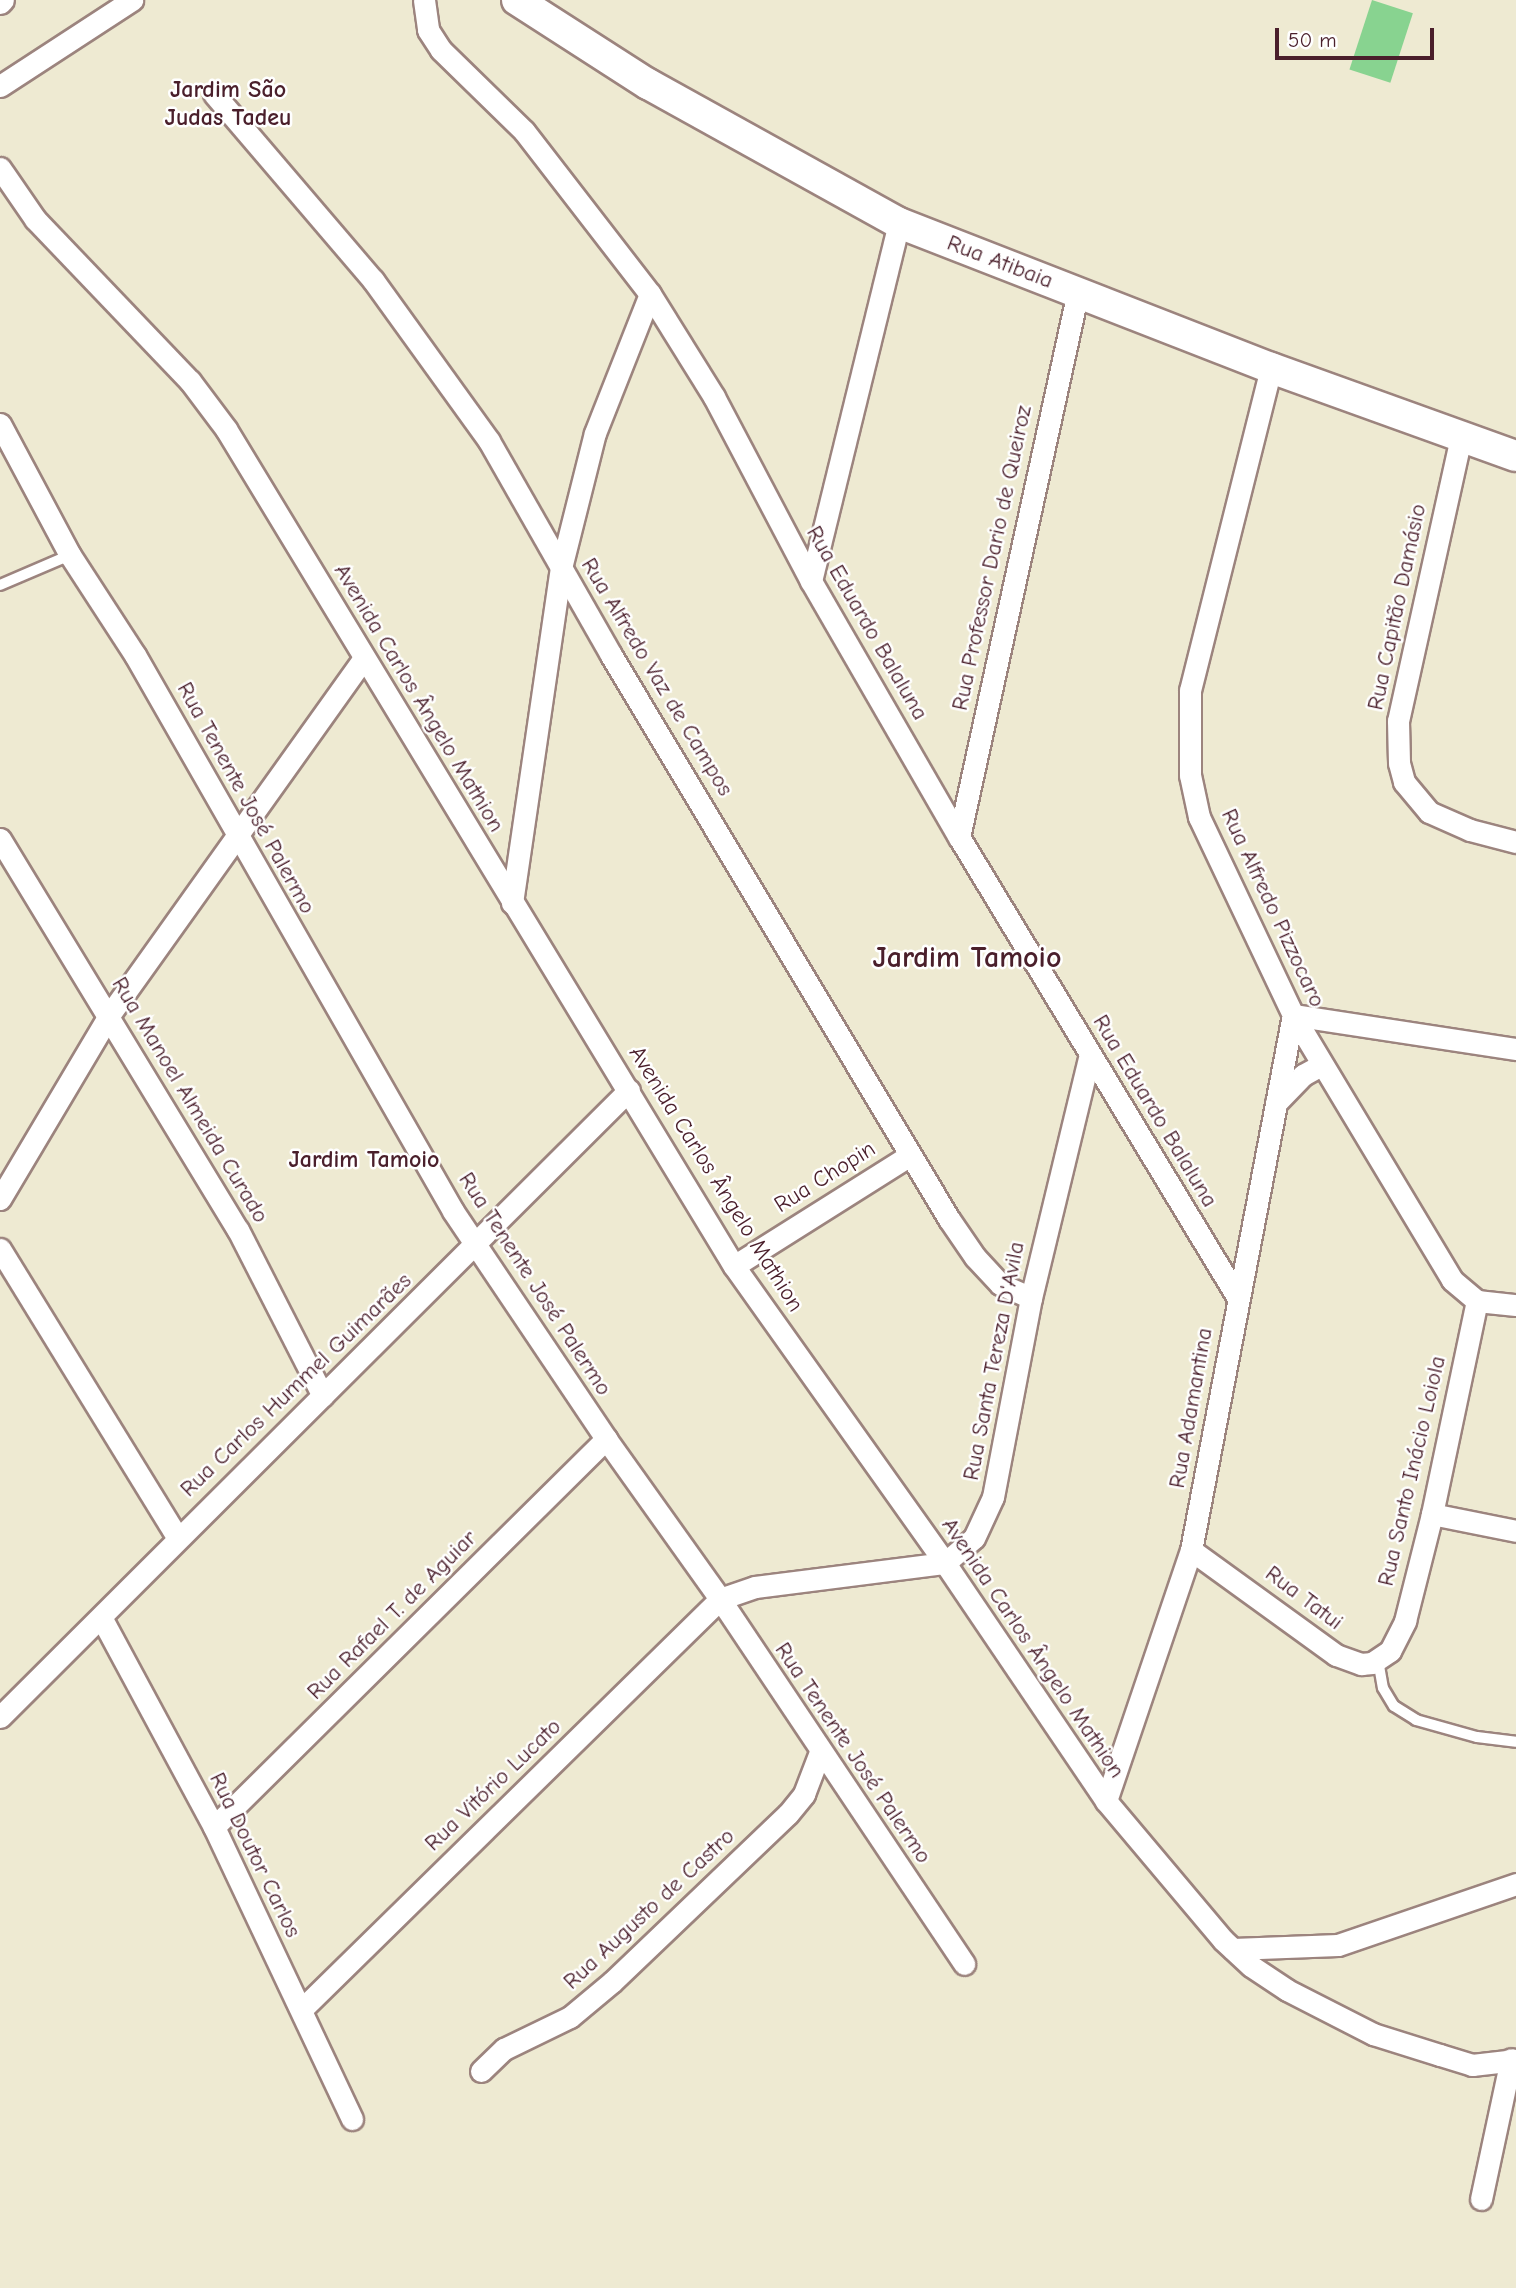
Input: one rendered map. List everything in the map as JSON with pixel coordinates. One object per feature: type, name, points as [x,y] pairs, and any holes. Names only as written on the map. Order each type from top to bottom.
[{"type":"main road","name":"Rua Atibaia","points":[[517,0],[648,84],[898,223],[1272,368],[1516,456]]},
{"type":"street","points":[[0,86],[132,0]]},
{"type":"street","name":"Rua Eduardo Balaluna","points":[[424,0],[428,30],[441,50],[524,131],[650,294],[714,397],[811,581],[959,837],[1238,1298]]},
{"type":"street","name":"Rua Alfredo Vaz de Campos","points":[[214,94],[430,353],[530,506],[561,568],[910,1155],[975,1258],[1000,1284],[1031,1298]]},
{"type":"street","name":"Avenida Carlos Ângelo Mathion","points":[[0,168],[35,219],[190,380],[226,429],[734,1266],[945,1563],[1106,1801],[1233,1949],[1287,1990],[1373,2034],[1472,2065],[1514,2059]]},
{"type":"street","points":[[811,581],[898,223]]},
{"type":"street","name":"Rua Professor Dario de Queiroz","points":[[959,837],[1078,291]]},
{"type":"street","points":[[512,903],[561,568],[595,433],[650,294]]},
{"type":"street","name":"Rua Alfredo Pizzocaro","points":[[1272,368],[1190,690],[1187,740],[1199,817],[1293,1015],[1321,1065],[1452,1280],[1477,1301]]},
{"type":"street","name":"Rua Tenente José Palermo","points":[[0,424],[71,555],[135,655],[453,1211],[478,1244],[606,1439],[720,1599],[964,1964]]},
{"type":"street","name":"Rua Capitão Damásio","points":[[1461,438],[1398,720],[1399,763],[1404,782],[1429,812],[1470,830],[1516,842]]},
{"type":"street","points":[[0,1199],[110,1014],[239,839],[364,658]]},
{"type":"street","name":"Rua Manoel Almeida Curado","points":[[0,839],[110,1014],[238,1230],[323,1396]]},
{"type":"street","points":[[1293,1015],[1516,1049]]},
{"type":"street","name":"Rua Adamantina","points":[[1106,1801],[1191,1550],[1293,1015]]},
{"type":"street","name":"Rua Santa Tereza D'Avila","points":[[945,1563],[974,1538],[993,1497],[1031,1298],[1090,1055]]},
{"type":"street","points":[[1276,1103],[1303,1075],[1321,1065]]},
{"type":"street","name":"Rua Carlos Hummel Guimarães","points":[[0,1717],[102,1619],[178,1538],[478,1244],[629,1090]]},
{"type":"street","name":"Rua Chopin","points":[[734,1266],[910,1155]]},
{"type":"street","points":[[0,1249],[178,1538]]},
{"type":"street","points":[[1477,1301],[1516,1305]]},
{"type":"street","name":"Rua Santo Inácio Loiola","points":[[1384,1655],[1405,1621],[1432,1514],[1477,1301]]},
{"type":"street","name":"Rua Rafael T. de Aguiar","points":[[214,1827],[606,1439]]},
{"type":"street","points":[[1432,1514],[1516,1531]]},
{"type":"street","name":"Rua Tatui","points":[[1191,1550],[1266,1599],[1336,1655],[1361,1664],[1384,1655]]},
{"type":"street","points":[[720,1599],[755,1587],[945,1563]]},
{"type":"street","name":"Rua Vitório Lucato","points":[[302,2009],[720,1599]]},
{"type":"street","name":"Rua Doutor Carlos","points":[[102,1619],[214,1827],[352,2119]]},
{"type":"street","name":"Rua Augusto de Castro","points":[[481,2071],[504,2049],[570,2017],[612,1982],[788,1815],[804,1794],[820,1752]]},
{"type":"street","points":[[1233,1949],[1338,1945],[1516,1884]]},
{"type":"street","points":[[1481,2199],[1514,2059]]},
{"type":"lane","points":[[0,585],[71,555]]},
{"type":"lane","points":[[1384,1655],[1383,1688],[1394,1706],[1416,1720],[1477,1737],[1516,1742]]},
{"type":"green space","points":[[1372,0],[1413,13],[1390,83],[1349,69]]},
{"type":"district","name":"Jardim São Judas Tadeu","points":[[228,104]]},
{"type":"district","name":"Jardim Tamoio","points":[[967,958]]},
{"type":"district","name":"Jardim Tamoio","points":[[364,1160]]}]
